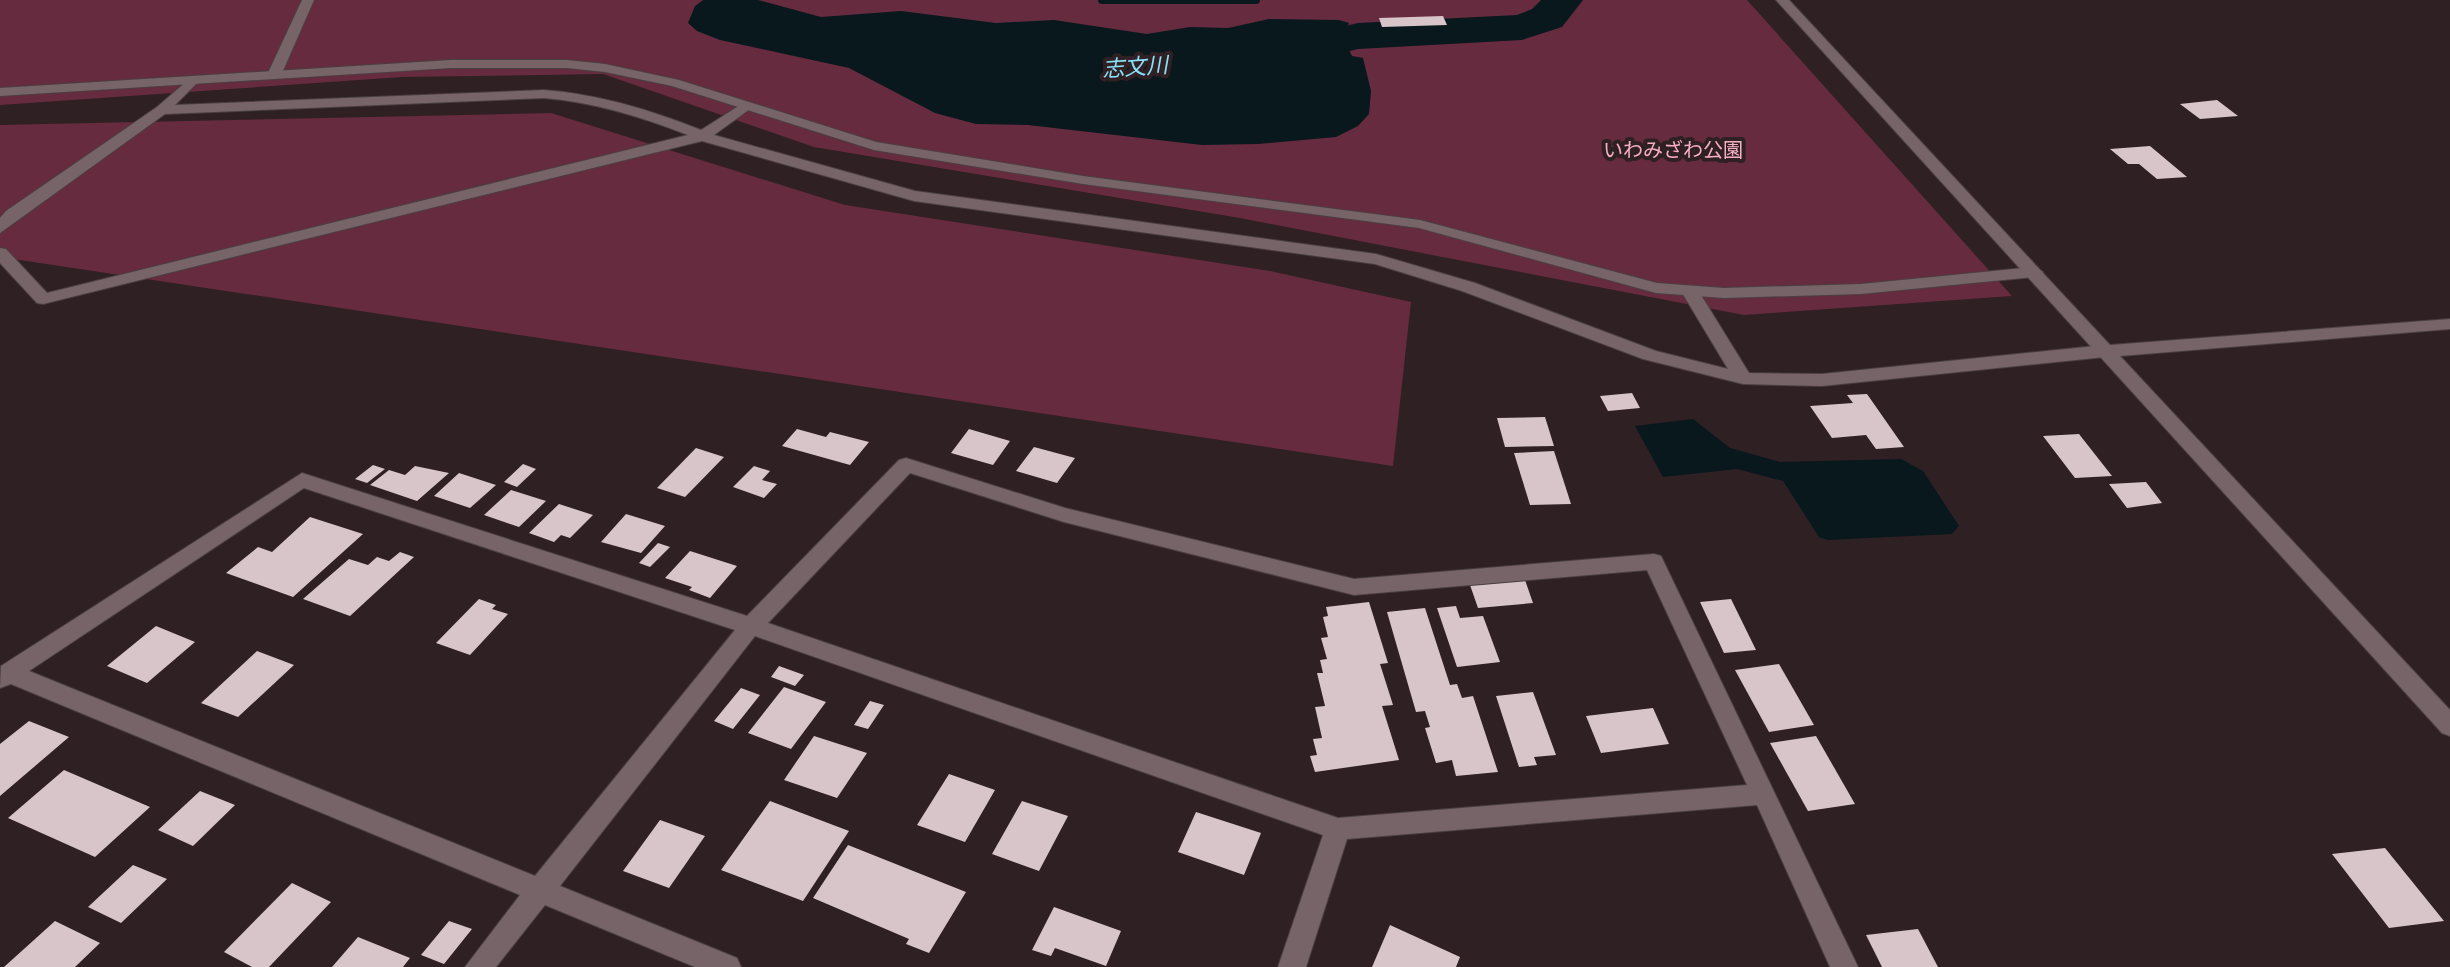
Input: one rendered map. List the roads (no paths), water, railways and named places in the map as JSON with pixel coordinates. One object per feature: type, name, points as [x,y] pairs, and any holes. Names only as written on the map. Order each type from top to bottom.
[{"type":"street","points":[[275,73],[308,0]]},
{"type":"street","points":[[1782,0],[2450,726]]},
{"type":"street","points":[[0,228],[12,214],[162,110],[193,80]]},
{"type":"street","points":[[162,110],[544,94],[572,96],[650,115],[789,164],[914,196],[1376,259],[1448,278],[1665,361],[1743,378],[1807,382],[2105,351],[2450,324]]},
{"type":"street","points":[[0,253],[43,299],[703,136],[745,106]]},
{"type":"street","points":[[1690,291],[1743,378]]},
{"type":"street","points":[[479,967],[751,626],[906,465],[1064,515],[1354,587],[1654,562],[1844,967]]},
{"type":"street","points":[[5,676],[302,480],[751,626],[1338,829],[1764,794]]},
{"type":"street","points":[[5,676],[727,967]]},
{"type":"street","points":[[1292,967],[1338,829]]},
{"type":"lane","points":[[0,92],[451,64],[567,64],[675,83],[874,146],[925,156],[1420,224],[1593,273],[1690,291],[1861,289],[2035,272]]},
{"type":"water","points":[[703,0],[758,0],[821,17],[901,11],[996,23],[1054,20],[1147,34],[1190,27],[1228,28],[1269,19],[1339,20],[1349,23],[1346,30],[1359,30],[1356,45],[1348,48],[1352,56],[1363,58],[1371,91],[1369,114],[1358,126],[1336,137],[1258,144],[1202,145],[1028,125],[976,124],[935,113],[849,68],[720,40],[697,31],[688,23],[695,6]]},
{"type":"water","points":[[1693,419],[1730,448],[1780,462],[1901,459],[1923,471],[1959,526],[1952,534],[1828,540],[1819,537],[1783,481],[1737,469],[1663,477],[1635,426]]},
{"type":"waterway","points":[[1102,0],[1256,0]]},
{"type":"waterway","name":"志文川","points":[[1273,56],[1358,36],[1522,27],[1547,18],[1563,0]]},
{"type":"park label","name":"いわみざわ公園","points":[[1673,149]]}]
